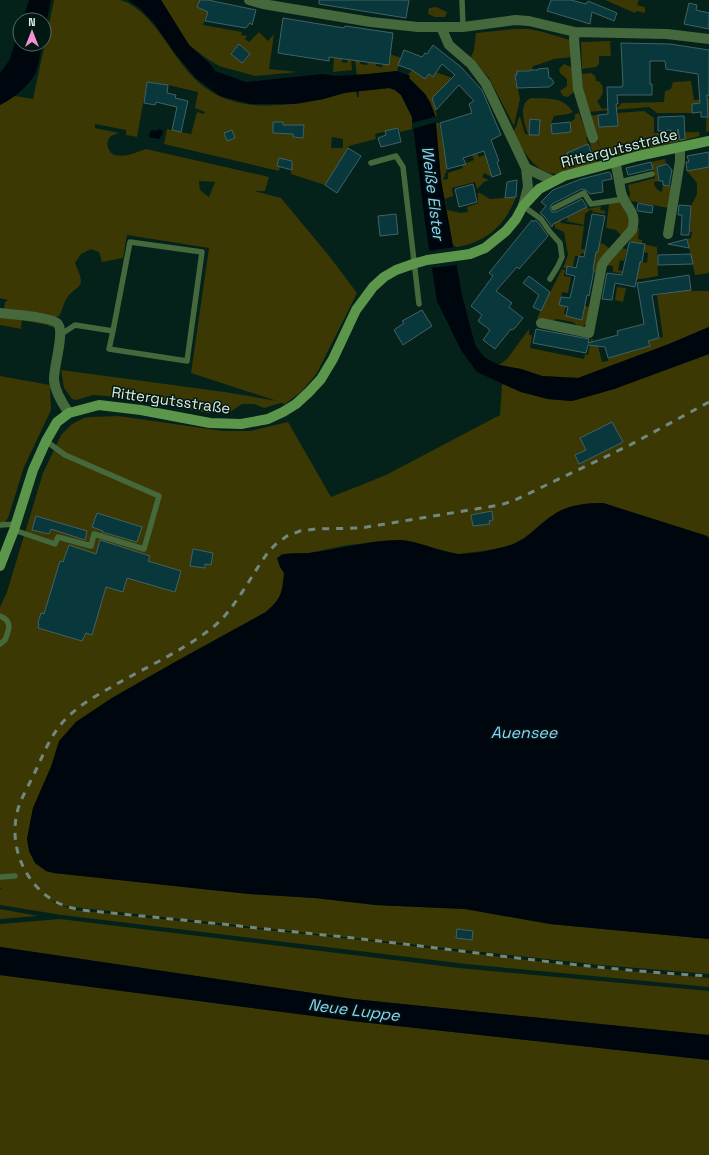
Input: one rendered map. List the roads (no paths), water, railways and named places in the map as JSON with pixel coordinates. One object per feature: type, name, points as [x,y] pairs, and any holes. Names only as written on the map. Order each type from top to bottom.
[{"type":"main road","name":"Rittergutsstraße","points":[[69,413],[99,405],[141,410],[210,423],[240,424],[268,419],[296,404],[321,379],[333,358],[356,310],[373,287],[384,277],[396,270],[427,260],[478,252],[491,244],[512,225],[523,206],[539,189],[564,176],[615,162],[709,141]]},
{"type":"main road","points":[[0,566],[15,527],[33,470],[46,441],[57,422],[69,413]]},
{"type":"street","points":[[249,0],[263,4],[371,22],[418,27],[463,27],[515,20],[529,21],[575,32],[667,34],[709,39]]},
{"type":"street","points":[[441,27],[449,45],[471,64],[486,84],[526,168],[528,187],[523,206]]},
{"type":"street","points":[[575,32],[574,39],[578,89],[593,138]]},
{"type":"street","points":[[668,234],[680,161],[680,148]]},
{"type":"street","points":[[541,323],[589,333],[602,265],[632,230],[634,224],[634,216],[624,199],[615,162]]},
{"type":"street","points":[[526,168],[553,181]]},
{"type":"street","points":[[0,313],[53,320],[59,324],[60,335],[54,380],[59,400],[69,413]]},
{"type":"lane","points":[[462,0],[463,27]]},
{"type":"lane","points":[[371,163],[396,156],[403,167],[419,304]]},
{"type":"lane","points":[[620,182],[652,174]]},
{"type":"lane","points":[[554,208],[584,192],[591,204],[624,199]]},
{"type":"lane","points":[[523,206],[541,219],[560,243],[562,256],[558,266],[550,278]]},
{"type":"lane","points":[[130,242],[202,252],[186,361],[110,349],[112,330],[130,242]]},
{"type":"lane","points":[[60,335],[75,325],[112,330]]},
{"type":"lane","points":[[0,525],[15,527],[56,544],[58,537],[91,546],[94,534],[144,548],[160,496],[65,455],[46,441]]},
{"type":"lane","points":[[0,616],[6,618],[9,626],[5,640],[0,644]]},
{"type":"lane","points":[[0,877],[15,876]]},
{"type":"water","points":[[29,0],[51,0],[49,12],[25,12]]},
{"type":"water","name":"Weiße Elster","points":[[128,0],[161,0],[189,45],[211,65],[215,71],[246,82],[323,74],[335,76],[397,71],[410,76],[409,78],[425,94],[435,115],[441,180],[462,295],[475,345],[484,357],[499,365],[521,369],[542,376],[578,378],[669,344],[709,327],[709,354],[614,389],[572,401],[548,399],[521,392],[477,372],[461,350],[437,301],[425,222],[412,117],[401,95],[395,90],[389,88],[343,93],[324,99],[295,104],[251,104],[220,96],[196,78],[174,52],[154,23],[141,9]]},
{"type":"water","points":[[12,52],[41,52],[38,67],[32,79],[15,96],[0,105],[0,73],[9,61]]},
{"type":"water","points":[[159,129],[163,131],[159,139],[149,137],[150,132],[153,130],[157,131]]},
{"type":"water","name":"Auensee","points":[[603,503],[707,536],[709,538],[709,939],[550,924],[465,909],[376,905],[315,898],[249,894],[54,873],[46,871],[35,863],[29,851],[27,839],[33,808],[51,767],[59,741],[76,722],[112,698],[266,612],[275,603],[282,591],[284,573],[277,558],[280,556],[284,554],[320,552],[388,540],[414,542],[458,554],[483,552],[512,544],[525,538],[548,518],[564,509],[583,504]]},
{"type":"water","name":"Neue Luppe","points":[[0,947],[353,999],[709,1035],[709,1060],[352,1021],[0,975]]},
{"type":"railway","points":[[709,402],[630,445],[513,501],[500,505],[361,528],[316,529],[300,531],[287,536],[269,551],[228,612],[212,628],[174,653],[90,700],[78,708],[62,723],[47,746],[20,803],[16,817],[15,831],[16,846],[20,859],[34,884],[44,894],[56,902],[76,909],[361,939],[585,966],[709,976]]}]
